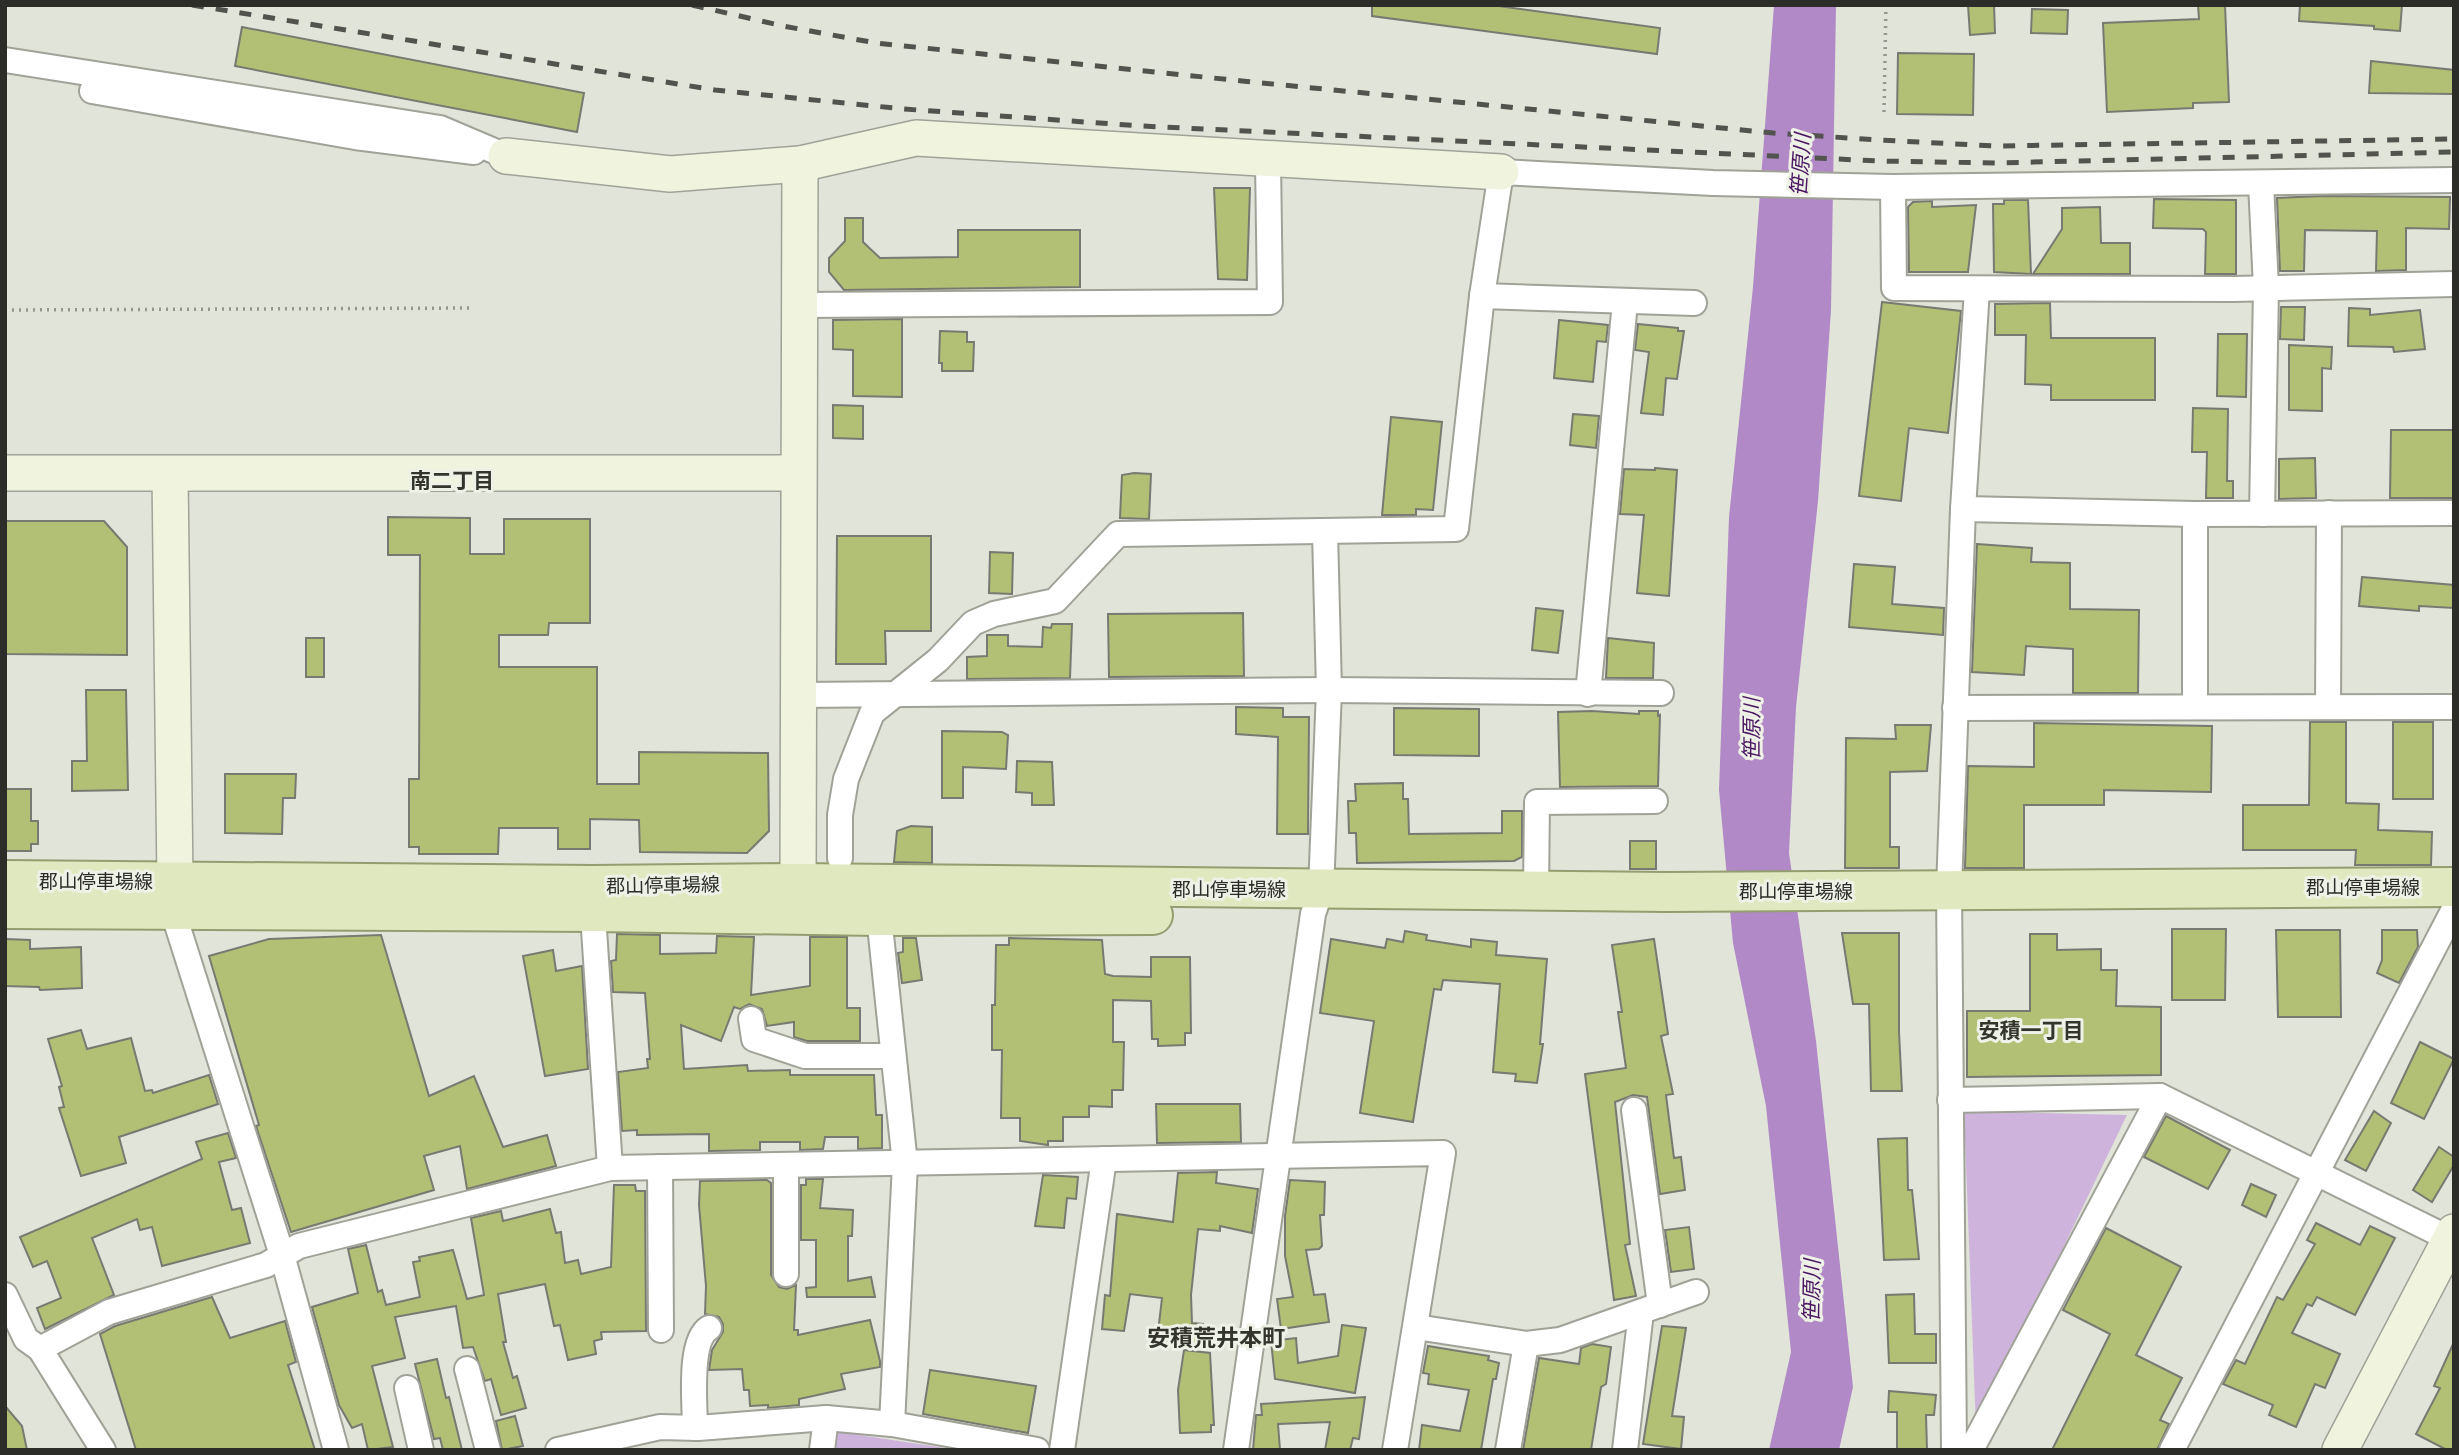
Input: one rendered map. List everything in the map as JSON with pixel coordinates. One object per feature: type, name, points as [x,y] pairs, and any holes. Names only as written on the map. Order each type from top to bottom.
[{"type":"main road","name":"郡山停車場線","points":[[5,880],[174,897]]},
{"type":"main road","name":"郡山停車場線","points":[[592,898],[798,883],[1317,902],[1831,902],[2454,887]]},
{"type":"main road","name":"郡山停車場線","points":[[5,909],[174,897],[592,898],[879,916],[1317,902],[1536,891],[1667,901]]},
{"type":"main road","name":"郡山停車場線","points":[[1949,900],[2453,911]]},
{"type":"street","points":[[5,60],[440,128],[506,156]]},
{"type":"street","points":[[5,76],[355,137],[670,174],[800,164],[916,138],[1713,184],[1886,186],[2454,180]]},
{"type":"street","points":[[801,305],[1270,302],[1268,160]]},
{"type":"street","points":[[798,883],[801,695],[797,473],[801,305],[800,164]]},
{"type":"street","points":[[840,858],[840,815],[846,779],[872,713],[937,660],[973,623],[994,614],[1055,601],[1118,534],[1456,529],[1482,296],[1501,172]]},
{"type":"street","points":[[2261,183],[2266,288],[2262,513]]},
{"type":"street","points":[[1886,186],[1894,288],[2266,288],[2454,284]]},
{"type":"street","points":[[1954,1450],[1949,900],[1963,509],[1977,289]]},
{"type":"street","points":[[1482,296],[1694,303]]},
{"type":"street","points":[[1588,694],[1625,302]]},
{"type":"street","points":[[5,473],[797,473]]},
{"type":"street","points":[[170,474],[174,897],[282,1255],[336,1450]]},
{"type":"street","points":[[1963,509],[2195,514],[2454,513]]},
{"type":"street","points":[[2328,707],[2329,513]]},
{"type":"street","points":[[2195,514],[2195,707]]},
{"type":"street","points":[[1236,1450],[1317,902],[1329,690],[1325,532]]},
{"type":"street","points":[[801,695],[1329,690],[1661,693]]},
{"type":"street","points":[[1955,708],[2454,707]]},
{"type":"street","points":[[1536,891],[1537,802],[1655,800]]},
{"type":"street","points":[[592,898],[610,1168]]},
{"type":"street","points":[[2172,1450],[2453,911]]},
{"type":"street","points":[[879,916],[905,1164],[892,1424]]},
{"type":"street","points":[[751,1019],[754,1039],[795,1054],[893,1056]]},
{"type":"street","points":[[1950,1100],[2160,1096],[2452,1237],[2340,1450]]},
{"type":"street","points":[[1971,1450],[2160,1096]]},
{"type":"street","points":[[1625,1450],[1651,1308],[1634,1110]]},
{"type":"street","points":[[40,1349],[109,1312],[266,1265],[299,1246],[610,1168],[1443,1153],[1395,1450]]},
{"type":"street","points":[[1062,1450],[1104,1159]]},
{"type":"street","points":[[786,1166],[786,1274]]},
{"type":"street","points":[[660,1167],[661,1331]]},
{"type":"street","points":[[2367,1450],[2454,1281]]},
{"type":"street","points":[[1416,1327],[1526,1344],[1560,1340],[1696,1292]]},
{"type":"street","points":[[5,1295],[26,1339],[40,1349],[103,1450]]},
{"type":"street","points":[[695,1428],[695,1359],[702,1333],[709,1328]]},
{"type":"street","points":[[1508,1450],[1526,1344]]},
{"type":"street","points":[[467,1369],[488,1450]]},
{"type":"street","points":[[407,1388],[421,1450]]},
{"type":"street","points":[[821,1450],[826,1418]]},
{"type":"street","points":[[558,1450],[660,1427],[695,1428],[826,1418],[892,1424],[1037,1450]]},
{"type":"path","points":[[1884,111],[1886,5]]},
{"type":"path","points":[[5,310],[474,308]]},
{"type":"shaded area","points":[[1964,1111],[2127,1115],[1976,1429]]},
{"type":"shaded area","points":[[833,1431],[958,1450],[830,1450]]},
{"type":"water","name":"笹原川","points":[[1774,5],[1836,5],[1831,310],[1818,501],[1796,707],[1789,853],[1816,1041],[1853,1387],[1839,1450],[1769,1450],[1791,1352],[1766,1106],[1733,943],[1719,790],[1729,517],[1753,287]]},
{"type":"building","points":[[1372,5],[1491,5],[1660,28],[1657,54],[1372,16]]},
{"type":"building","points":[[1968,5],[1994,5],[1995,33],[1970,35]]},
{"type":"building","points":[[2198,5],[2225,5],[2229,102],[2193,103],[2193,108],[2107,112],[2103,23],[2199,19]]},
{"type":"building","points":[[2300,5],[2402,5],[2400,31],[2374,29],[2374,26],[2299,21]]},
{"type":"building","points":[[2032,9],[2068,10],[2067,34],[2031,33]]},
{"type":"building","points":[[242,27],[584,93],[577,132],[235,66]]},
{"type":"building","points":[[1898,53],[1974,54],[1973,115],[1897,114]]},
{"type":"building","points":[[2371,61],[2454,70],[2454,94],[2369,93]]},
{"type":"building","points":[[1214,188],[1250,188],[1247,280],[1218,279]]},
{"type":"building","points":[[2450,197],[2449,229],[2406,228],[2406,270],[2376,271],[2377,231],[2305,230],[2304,271],[2280,271],[2277,198]]},
{"type":"building","points":[[2154,199],[2236,200],[2236,274],[2205,274],[2206,232],[2203,229],[2153,228]]},
{"type":"building","points":[[2004,200],[2028,200],[2031,274],[1994,272],[1993,204],[2004,204]]},
{"type":"building","points":[[1932,201],[1932,207],[1976,205],[1968,272],[1909,272],[1908,207],[1913,202]]},
{"type":"building","points":[[2100,207],[2101,243],[2130,243],[2130,274],[2033,274],[2062,229],[2062,208]]},
{"type":"building","points":[[845,218],[863,218],[863,242],[880,258],[958,257],[958,230],[1080,230],[1080,287],[844,290],[829,272],[829,258],[845,241]]},
{"type":"building","points":[[1882,302],[1961,311],[1948,433],[1909,428],[1901,501],[1859,496]]},
{"type":"building","points":[[2050,303],[2051,338],[2155,338],[2155,400],[2051,400],[2051,385],[2025,384],[2026,335],[1995,335],[1995,304]]},
{"type":"building","points":[[2281,307],[2305,307],[2304,340],[2280,339]]},
{"type":"building","points":[[2349,308],[2370,309],[2370,315],[2420,310],[2425,349],[2394,352],[2393,347],[2348,346]]},
{"type":"building","points":[[902,319],[902,397],[853,396],[853,350],[833,349],[833,320]]},
{"type":"building","points":[[1559,320],[1608,325],[1606,342],[1597,341],[1593,382],[1554,378]]},
{"type":"building","points":[[1638,324],[1684,331],[1677,379],[1666,378],[1663,415],[1641,413],[1649,352],[1635,350]]},
{"type":"building","points":[[940,331],[967,332],[967,342],[974,342],[973,371],[942,371],[942,363],[939,363]]},
{"type":"building","points":[[2218,334],[2247,334],[2246,397],[2217,396]]},
{"type":"building","points":[[2289,345],[2332,347],[2331,369],[2322,368],[2322,411],[2289,410]]},
{"type":"building","points":[[833,405],[863,406],[863,439],[833,438]]},
{"type":"building","points":[[2193,408],[2228,409],[2227,481],[2233,481],[2233,498],[2206,498],[2207,452],[2192,452]]},
{"type":"building","points":[[1573,414],[1599,416],[1596,448],[1570,445]]},
{"type":"building","points":[[1391,417],[1442,422],[1433,510],[1416,509],[1416,515],[1382,515]]},
{"type":"building","points":[[2391,430],[2454,430],[2454,498],[2390,498]]},
{"type":"building","points":[[2315,458],[2316,498],[2279,499],[2279,459]]},
{"type":"building","points":[[1624,469],[1677,470],[1669,596],[1637,593],[1644,515],[1620,514]]},
{"type":"building","points":[[1151,474],[1149,519],[1120,518],[1122,475]]},
{"type":"building","points":[[388,517],[470,518],[470,554],[504,554],[504,519],[590,519],[590,623],[549,623],[548,635],[499,635],[499,667],[597,667],[597,784],[639,784],[639,752],[768,753],[769,831],[747,853],[640,852],[639,820],[590,819],[590,849],[558,849],[558,828],[499,828],[498,854],[419,854],[419,847],[409,847],[409,779],[419,779],[420,555],[388,555]]},
{"type":"building","points":[[5,521],[104,521],[127,547],[127,655],[5,654]]},
{"type":"building","points":[[837,536],[931,536],[931,631],[885,631],[886,664],[836,664]]},
{"type":"building","points":[[1977,544],[2032,548],[2031,562],[2070,563],[2070,609],[2139,610],[2138,693],[2073,693],[2073,649],[2026,646],[2024,675],[1972,672]]},
{"type":"building","points":[[990,552],[1013,553],[1012,594],[989,593]]},
{"type":"building","points":[[1854,564],[1895,567],[1892,604],[1944,608],[1943,635],[1849,627]]},
{"type":"building","points":[[2362,577],[2454,585],[2454,608],[2419,606],[2419,611],[2359,606]]},
{"type":"building","points":[[1536,608],[1563,611],[1558,653],[1532,650]]},
{"type":"building","points":[[1243,613],[1244,676],[1109,677],[1108,614]]},
{"type":"building","points":[[1052,624],[1072,624],[1070,678],[967,679],[967,657],[987,656],[987,635],[1008,635],[1008,646],[1042,647],[1043,627],[1051,628]]},
{"type":"building","points":[[306,638],[324,638],[324,677],[306,677]]},
{"type":"building","points":[[1608,638],[1654,643],[1653,678],[1606,678]]},
{"type":"building","points":[[86,690],[126,690],[128,790],[72,791],[72,761],[87,761]]},
{"type":"building","points":[[1236,707],[1283,708],[1283,717],[1309,717],[1308,834],[1277,834],[1278,737],[1236,734]]},
{"type":"building","points":[[1394,708],[1479,709],[1479,756],[1394,755]]},
{"type":"building","points":[[1639,711],[1658,711],[1658,786],[1560,787],[1558,712],[1639,714]]},
{"type":"building","points":[[2310,722],[2346,722],[2346,803],[2379,804],[2378,830],[2432,832],[2431,865],[2355,865],[2356,850],[2243,850],[2243,805],[2309,805]]},
{"type":"building","points":[[2393,722],[2433,722],[2433,799],[2393,799]]},
{"type":"building","points":[[2034,723],[2212,726],[2211,792],[2104,790],[2104,805],[2024,805],[2024,868],[1965,868],[1968,766],[2034,767]]},
{"type":"building","points":[[1895,725],[1931,725],[1927,771],[1890,772],[1890,847],[1899,847],[1899,868],[1845,868],[1846,738],[1896,739]]},
{"type":"building","points":[[942,731],[1002,732],[1008,735],[1006,769],[963,767],[963,798],[942,798]]},
{"type":"building","points":[[1017,761],[1052,762],[1054,805],[1032,805],[1032,793],[1016,792]]},
{"type":"building","points":[[225,774],[296,774],[295,798],[283,798],[282,834],[225,833]]},
{"type":"building","points":[[1403,783],[1403,799],[1408,799],[1409,834],[1502,833],[1502,811],[1522,811],[1522,857],[1514,861],[1357,863],[1356,833],[1349,833],[1348,801],[1356,801],[1355,784]]},
{"type":"building","points":[[5,789],[31,789],[31,821],[38,821],[38,844],[31,844],[31,851],[5,851]]},
{"type":"building","points":[[911,826],[932,827],[932,863],[894,862],[897,831]]},
{"type":"building","points":[[1630,841],[1656,841],[1656,869],[1630,869]]},
{"type":"building","points":[[2172,929],[2226,929],[2225,1000],[2172,1000]]},
{"type":"building","points":[[2276,930],[2340,930],[2341,1017],[2278,1017]]},
{"type":"building","points":[[2382,930],[2417,930],[2418,947],[2399,983],[2377,973],[2382,960]]},
{"type":"building","points":[[1405,931],[1427,935],[1426,940],[1471,947],[1471,939],[1497,942],[1496,955],[1547,959],[1540,1044],[1543,1044],[1537,1083],[1515,1081],[1516,1074],[1493,1072],[1500,984],[1443,980],[1441,990],[1434,989],[1413,1122],[1360,1113],[1374,1021],[1320,1013],[1331,939],[1385,948],[1387,939],[1403,942]]},
{"type":"building","points":[[1842,933],[1899,933],[1902,1091],[1871,1091],[1869,1004],[1853,1004]]},
{"type":"building","points":[[617,934],[660,935],[660,954],[716,953],[717,936],[754,937],[751,995],[810,986],[810,937],[847,937],[847,1008],[860,1008],[860,1041],[807,1041],[794,1037],[794,1022],[767,1026],[762,1009],[749,1004],[740,1009],[734,1007],[721,1041],[681,1025],[684,1069],[747,1065],[748,1071],[790,1070],[790,1075],[874,1075],[876,1115],[882,1115],[882,1148],[858,1149],[858,1137],[825,1137],[823,1149],[800,1150],[800,1142],[760,1142],[760,1150],[709,1151],[709,1134],[637,1135],[637,1130],[622,1131],[618,1072],[648,1068],[647,1059],[650,1059],[645,993],[613,992],[611,961],[616,960]]},
{"type":"building","points":[[2030,934],[2057,934],[2057,950],[2101,949],[2101,970],[2117,970],[2116,1006],[2161,1007],[2161,1075],[1967,1077],[1967,1011],[2030,1011]]},
{"type":"building","points":[[381,935],[429,1096],[474,1076],[503,1147],[547,1135],[556,1166],[467,1189],[460,1146],[424,1156],[434,1190],[291,1232],[256,1126],[259,1125],[209,956],[269,939]]},
{"type":"building","points":[[903,938],[916,938],[922,980],[902,983],[898,953],[903,952]]},
{"type":"building","points":[[1009,938],[1102,940],[1105,974],[1113,976],[1151,977],[1151,957],[1190,957],[1191,1033],[1185,1033],[1185,1045],[1158,1046],[1158,1039],[1152,1039],[1151,1001],[1113,1000],[1113,1042],[1124,1042],[1123,1090],[1112,1090],[1112,1107],[1089,1106],[1089,1117],[1063,1117],[1063,1141],[1048,1141],[1048,1145],[1020,1141],[1020,1118],[1001,1118],[1002,1050],[992,1050],[992,1005],[995,1005],[996,945],[1009,945]]},
{"type":"building","points":[[5,939],[30,940],[30,949],[81,947],[82,988],[40,990],[39,987],[5,986]]},
{"type":"building","points":[[1654,939],[1668,1034],[1661,1036],[1673,1094],[1666,1095],[1674,1158],[1681,1157],[1685,1190],[1660,1194],[1647,1097],[1633,1095],[1615,1102],[1630,1244],[1625,1245],[1636,1296],[1614,1300],[1585,1074],[1626,1068],[1618,1012],[1622,1012],[1612,945]]},
{"type":"building","points":[[553,950],[556,971],[582,966],[588,1069],[545,1076],[523,956]]},
{"type":"building","points":[[81,1030],[87,1049],[131,1038],[145,1091],[152,1090],[153,1093],[209,1075],[218,1104],[119,1137],[126,1163],[81,1176],[59,1108],[64,1107],[59,1087],[62,1086],[48,1039]]},
{"type":"building","points":[[2420,1042],[2454,1059],[2424,1119],[2391,1103]]},
{"type":"building","points":[[1156,1104],[1240,1104],[1241,1142],[1157,1143]]},
{"type":"building","points":[[2374,1111],[2391,1123],[2366,1171],[2345,1160]]},
{"type":"building","points":[[2166,1116],[2230,1150],[2208,1189],[2144,1157]]},
{"type":"building","points":[[228,1133],[236,1158],[219,1162],[232,1210],[241,1208],[250,1243],[162,1266],[152,1227],[140,1230],[137,1219],[92,1238],[114,1295],[45,1329],[37,1308],[61,1298],[47,1261],[33,1267],[20,1237],[202,1159],[196,1142]]},
{"type":"building","points":[[1907,1138],[1908,1190],[1912,1190],[1919,1259],[1884,1260],[1878,1139]]},
{"type":"building","points":[[2439,1147],[2454,1157],[2454,1165],[2432,1202],[2413,1190]]},
{"type":"building","points":[[1217,1172],[1216,1183],[1258,1189],[1252,1233],[1220,1226],[1220,1231],[1198,1229],[1191,1295],[1192,1323],[1203,1324],[1200,1347],[1157,1341],[1162,1298],[1130,1294],[1124,1331],[1102,1329],[1105,1295],[1110,1296],[1117,1214],[1173,1222],[1178,1173]]},
{"type":"building","points":[[1043,1175],[1078,1177],[1076,1199],[1067,1198],[1064,1228],[1035,1226]]},
{"type":"building","points":[[806,1179],[823,1179],[820,1208],[853,1210],[852,1236],[848,1236],[848,1281],[871,1277],[875,1297],[807,1297],[806,1288],[816,1287],[816,1240],[801,1240],[801,1185],[806,1185]]},
{"type":"building","points":[[767,1180],[771,1183],[771,1275],[779,1287],[787,1289],[796,1285],[794,1330],[798,1330],[798,1335],[870,1320],[880,1361],[880,1367],[841,1374],[845,1389],[799,1399],[799,1405],[768,1408],[768,1405],[750,1406],[749,1390],[744,1390],[742,1369],[709,1370],[712,1350],[723,1332],[723,1324],[719,1317],[705,1314],[706,1286],[699,1205],[700,1181]]},
{"type":"building","points":[[1290,1180],[1325,1182],[1324,1215],[1320,1215],[1322,1246],[1319,1249],[1306,1250],[1314,1295],[1325,1294],[1329,1322],[1281,1329],[1277,1299],[1293,1297],[1285,1256],[1285,1216]]},
{"type":"building","points":[[2251,1184],[2276,1195],[2266,1217],[2242,1205]]},
{"type":"building","points":[[614,1185],[635,1185],[636,1191],[645,1191],[646,1331],[601,1332],[602,1339],[594,1341],[596,1354],[568,1360],[560,1325],[554,1326],[545,1284],[498,1294],[506,1342],[503,1342],[513,1378],[517,1376],[526,1408],[501,1415],[491,1379],[485,1381],[473,1347],[463,1348],[456,1306],[395,1317],[405,1358],[372,1366],[393,1447],[368,1450],[362,1424],[352,1428],[339,1405],[312,1307],[358,1293],[348,1249],[366,1245],[378,1292],[382,1290],[386,1305],[420,1297],[413,1262],[420,1261],[419,1257],[453,1250],[467,1299],[484,1295],[471,1218],[501,1211],[503,1221],[550,1209],[556,1233],[561,1232],[565,1263],[578,1260],[581,1274],[611,1267]]},
{"type":"building","points":[[2316,1223],[2360,1245],[2370,1226],[2395,1238],[2355,1315],[2317,1297],[2312,1306],[2307,1304],[2292,1333],[2340,1354],[2325,1388],[2315,1384],[2296,1427],[2269,1415],[2273,1405],[2223,1384],[2236,1360],[2245,1364],[2277,1297],[2283,1300],[2315,1244],[2307,1240]]},
{"type":"building","points":[[1689,1227],[1694,1269],[1671,1272],[1665,1230]]},
{"type":"building","points":[[2106,1228],[2181,1267],[2136,1355],[2182,1378],[2160,1420],[2169,1424],[2157,1450],[2052,1450],[2110,1334],[2063,1310]]},
{"type":"building","points":[[1914,1294],[1915,1334],[1936,1334],[1936,1363],[1889,1363],[1886,1295]]},
{"type":"building","points":[[212,1297],[230,1338],[285,1321],[296,1362],[288,1365],[315,1450],[136,1450],[100,1334],[115,1326]]},
{"type":"building","points":[[1342,1325],[1366,1328],[1355,1393],[1275,1379],[1271,1341],[1296,1338],[1298,1363],[1338,1356]]},
{"type":"building","points":[[1662,1326],[1686,1328],[1672,1416],[1684,1417],[1681,1449],[1643,1444]]},
{"type":"building","points":[[2454,1342],[2454,1450],[2447,1450],[2416,1434],[2440,1388],[2434,1386]]},
{"type":"building","points":[[1592,1344],[1611,1347],[1606,1384],[1601,1387],[1591,1450],[1523,1450],[1539,1358],[1579,1364],[1581,1348]]},
{"type":"building","points":[[1428,1346],[1489,1356],[1488,1360],[1499,1363],[1496,1379],[1493,1379],[1481,1450],[1419,1450],[1422,1425],[1460,1431],[1469,1390],[1428,1384],[1429,1374],[1423,1373]]},
{"type":"building","points":[[1184,1350],[1210,1353],[1214,1425],[1211,1425],[1211,1432],[1180,1433],[1178,1390]]},
{"type":"building","points":[[437,1359],[462,1450],[443,1450],[440,1438],[434,1439],[415,1364]]},
{"type":"building","points":[[930,1370],[1036,1386],[1028,1433],[923,1414]]},
{"type":"building","points":[[1889,1391],[1936,1395],[1934,1415],[1926,1415],[1927,1450],[1897,1450],[1897,1412],[1888,1412]]},
{"type":"building","points":[[1365,1397],[1359,1439],[1353,1438],[1350,1450],[1325,1450],[1330,1422],[1278,1424],[1280,1450],[1253,1450],[1256,1415],[1262,1415],[1261,1404]]},
{"type":"building","points":[[5,1406],[22,1426],[27,1450],[5,1450]]},
{"type":"building","points":[[515,1416],[523,1446],[502,1450],[496,1421]]},
{"type":"railway","points":[[192,5],[715,90],[904,109],[1141,126],[1879,161],[1995,163],[2454,152]]},
{"type":"railway","points":[[692,5],[783,26],[876,43],[1773,133],[1996,146],[2454,139]]},
{"type":"district","name":"南二丁目","points":[[452,481]]},
{"type":"district","name":"安積一丁目","points":[[2031,1031]]},
{"type":"district","name":"安積荒井本町","points":[[1216,1338]]}]
